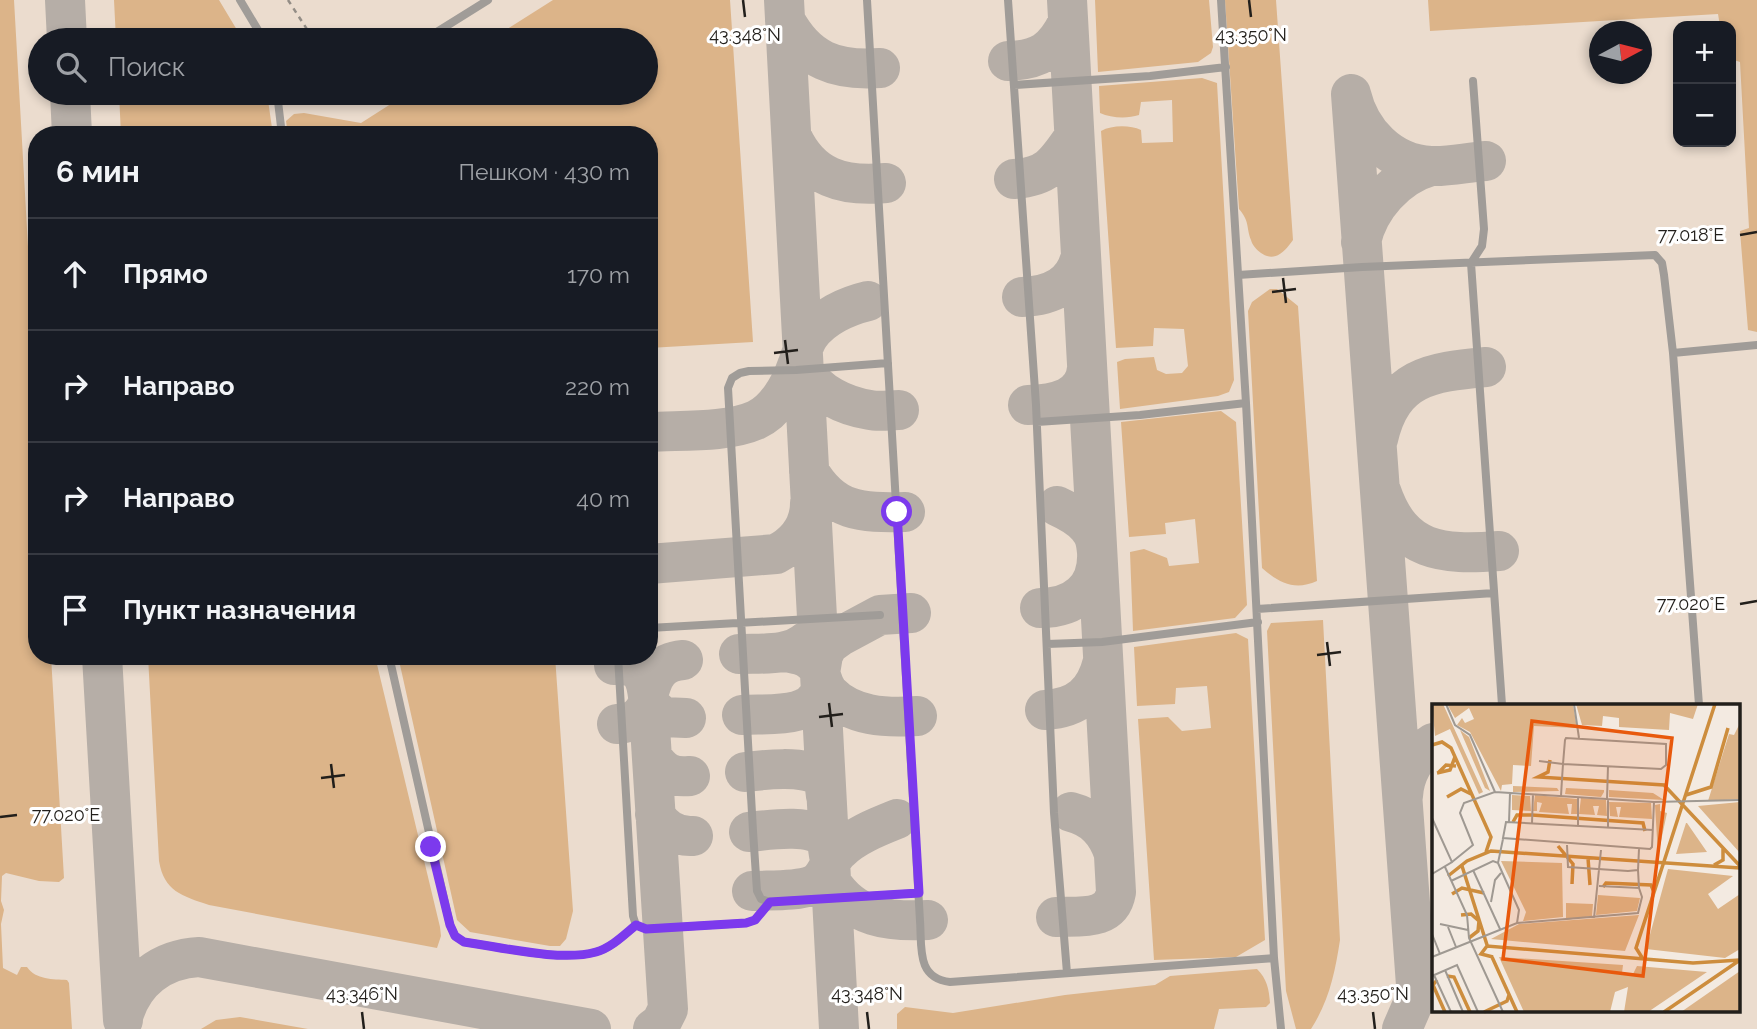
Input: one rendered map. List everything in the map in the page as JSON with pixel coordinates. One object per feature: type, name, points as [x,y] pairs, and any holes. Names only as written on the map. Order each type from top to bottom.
[{"type":"lane","points":[[240,0],[257,28]]},
{"type":"lane","points":[[443,28],[488,0]]},
{"type":"lane","points":[[867,0],[923,961],[927,973],[938,981],[950,982],[1274,958]]},
{"type":"lane","points":[[1008,0],[1037,422],[1053,800],[1068,973]]},
{"type":"lane","points":[[1221,0],[1246,403],[1274,958],[1281,1029]]},
{"type":"lane","points":[[1014,85],[1150,76],[1226,67]]},
{"type":"lane","points":[[1473,81],[1484,229],[1482,246],[1471,263],[1502,704]]},
{"type":"lane","points":[[278,105],[281,126]]},
{"type":"lane","points":[[1238,275],[1655,255],[1662,263],[1673,354],[1699,704]]},
{"type":"lane","points":[[1673,354],[1757,345]]},
{"type":"lane","points":[[888,363],[749,371],[732,378],[728,388],[741,624],[757,891],[761,899],[770,902],[919,893]]},
{"type":"lane","points":[[1037,422],[1140,415],[1246,403]]},
{"type":"lane","points":[[1257,609],[1494,593]]},
{"type":"lane","points":[[658,628],[880,615]]},
{"type":"lane","points":[[1046,644],[1102,642],[1258,622]]},
{"type":"lane","points":[[390,665],[443,899],[455,936],[464,942],[571,957],[597,952],[614,943],[636,925]]},
{"type":"lane","points":[[619,665],[633,916],[636,925],[646,929],[746,923],[755,920],[770,902]]},
{"type":"path","points":[[288,0],[306,28]]},
{"type":"shaded area","points":[[0,0],[1757,0],[1757,1029],[0,1029]]},
{"type":"shaded area","points":[[0,0],[14,0],[28,247],[28,665],[52,665],[64,878],[59,882],[39,881],[6,873],[2,876],[3,968],[17,975],[21,967],[27,967],[40,977],[67,980],[72,1029],[0,1029]]},
{"type":"shaded area","points":[[114,0],[219,0],[236,28],[115,28]]},
{"type":"shaded area","points":[[553,0],[730,0],[753,342],[658,347],[658,126],[287,126],[286,121],[294,114],[304,113],[361,123],[389,105],[658,105],[658,28],[509,28]]},
{"type":"shaded area","points":[[1095,0],[1209,0],[1213,47],[1211,53],[1198,62],[1098,72]]},
{"type":"shaded area","points":[[1225,0],[1276,0],[1293,240],[1283,252],[1271,257],[1255,247],[1239,209]]},
{"type":"shaded area","points":[[1428,0],[1757,0],[1757,332],[1748,330],[1740,231],[1749,228],[1740,62],[1736,61],[1736,21],[1719,21],[1718,14],[1430,31]]},
{"type":"shaded area","points":[[1202,78],[1217,83],[1234,380],[1229,392],[1218,396],[1120,409],[1117,362],[1154,357],[1157,370],[1166,374],[1182,373],[1188,366],[1184,329],[1154,328],[1153,346],[1116,348],[1101,131],[1132,127],[1141,130],[1142,143],[1173,142],[1172,100],[1141,102],[1139,115],[1109,116],[1100,113],[1099,86]]},
{"type":"shaded area","points":[[120,105],[269,105],[272,126],[121,126]]},
{"type":"shaded area","points":[[1270,289],[1277,289],[1298,306],[1317,581],[1302,585],[1288,584],[1262,568],[1248,311],[1252,302]]},
{"type":"shaded area","points":[[1221,411],[1236,422],[1247,605],[1235,618],[1133,631],[1130,552],[1144,549],[1167,558],[1169,566],[1199,563],[1195,519],[1165,523],[1166,534],[1129,537],[1121,422]]},
{"type":"shaded area","points":[[1323,620],[1340,940],[1336,964],[1322,1008],[1311,1029],[1296,1029],[1286,991],[1267,631],[1271,623]]},
{"type":"shaded area","points":[[1236,633],[1248,639],[1265,940],[1236,957],[1154,960],[1138,719],[1168,717],[1182,731],[1211,728],[1207,686],[1176,688],[1175,704],[1137,706],[1134,647]]},
{"type":"shaded area","points":[[148,665],[377,665],[440,927],[441,936],[437,948],[209,905],[183,895],[170,886],[161,871]]},
{"type":"shaded area","points":[[400,665],[556,665],[573,911],[566,939],[560,946],[550,946],[470,932],[457,920]]},
{"type":"shaded area","points":[[1257,969],[1267,984],[1270,1003],[1266,1007],[1219,1009],[1214,1029],[897,1029],[897,1014],[905,1007],[953,1013],[1065,995],[1155,985],[1170,976]]},
{"type":"shaded area","points":[[240,1017],[308,1029],[201,1029],[216,1020]]},
{"type":"taxiway","points":[[65,0],[66,28]]},
{"type":"taxiway","points":[[784,0],[839,1029]]},
{"type":"taxiway","points":[[1056,917],[1085,916],[1101,912],[1108,908],[1116,892],[1067,0]]},
{"type":"taxiway","points":[[785,20],[803,45],[824,60],[850,68],[880,68]]},
{"type":"taxiway","points":[[1008,61],[1028,59],[1044,52],[1057,40],[1068,22]]},
{"type":"taxiway","points":[[1402,1029],[1415,999],[1416,985],[1351,94],[1355,108],[1369,133],[1379,144],[1402,159],[1431,166],[1486,161]]},
{"type":"taxiway","points":[[71,105],[72,126]]},
{"type":"taxiway","points":[[792,137],[809,162],[830,177],[856,183],[886,183]]},
{"type":"taxiway","points":[[1014,179],[1043,172],[1062,154],[1074,137]]},
{"type":"taxiway","points":[[1361,242],[1370,217],[1395,185],[1431,166]]},
{"type":"taxiway","points":[[1022,297],[1043,294],[1060,287],[1073,274],[1081,255]]},
{"type":"taxiway","points":[[658,432],[732,427],[763,416],[786,390],[805,343],[814,329],[836,313],[868,301]]},
{"type":"taxiway","points":[[1378,439],[1384,418],[1404,390],[1431,376],[1486,367]]},
{"type":"taxiway","points":[[1028,405],[1058,401],[1074,393],[1081,387],[1087,368]]},
{"type":"taxiway","points":[[804,370],[824,392],[841,402],[873,411],[899,410]]},
{"type":"taxiway","points":[[809,471],[818,485],[838,502],[875,512],[905,512]]},
{"type":"taxiway","points":[[1381,491],[1400,527],[1426,546],[1459,552],[1499,551]]},
{"type":"taxiway","points":[[658,563],[776,554],[796,540],[805,527],[810,503]]},
{"type":"taxiway","points":[[1040,608],[1064,604],[1082,594],[1089,586],[1097,565],[1096,545],[1090,530],[1078,517],[1057,506]]},
{"type":"taxiway","points":[[820,673],[828,645],[839,637],[880,615],[911,613]]},
{"type":"taxiway","points":[[739,654],[784,652],[808,640]]},
{"type":"taxiway","points":[[784,652],[800,655],[814,663],[827,690],[848,707],[882,716],[917,716]]},
{"type":"taxiway","points":[[648,696],[659,671],[675,661],[683,660]]},
{"type":"taxiway","points":[[1045,710],[1067,706],[1083,697],[1095,682],[1103,661]]},
{"type":"taxiway","points":[[103,665],[123,1020]]},
{"type":"taxiway","points":[[614,665],[635,668],[643,676],[648,696],[668,1009],[661,1023],[653,1029]]},
{"type":"taxiway","points":[[742,715],[799,710],[809,706],[821,689]]},
{"type":"taxiway","points":[[617,724],[636,719],[648,703],[663,717],[686,718]]},
{"type":"taxiway","points":[[1403,796],[1412,766],[1432,744]]},
{"type":"taxiway","points":[[652,757],[668,773],[690,776]]},
{"type":"taxiway","points":[[745,772],[804,770],[822,780],[826,796]]},
{"type":"taxiway","points":[[1071,812],[1093,822],[1108,839],[1114,854]]},
{"type":"taxiway","points":[[655,814],[671,831],[693,836]]},
{"type":"taxiway","points":[[752,891],[791,890],[813,885],[822,878],[835,855],[845,846],[866,832],[897,819]]},
{"type":"taxiway","points":[[749,832],[789,829],[811,831],[825,839],[829,855]]},
{"type":"taxiway","points":[[831,882],[850,903],[873,915],[899,920],[928,920]]},
{"type":"taxiway","points":[[123,1017],[134,993],[150,974],[172,962],[199,957],[591,1029]]},
{"type":"route","points":[[431,847],[455,936],[464,942],[571,957],[597,952],[614,943],[636,925],[646,929],[746,923],[755,920],[770,902],[919,893],[897,512]]}]
